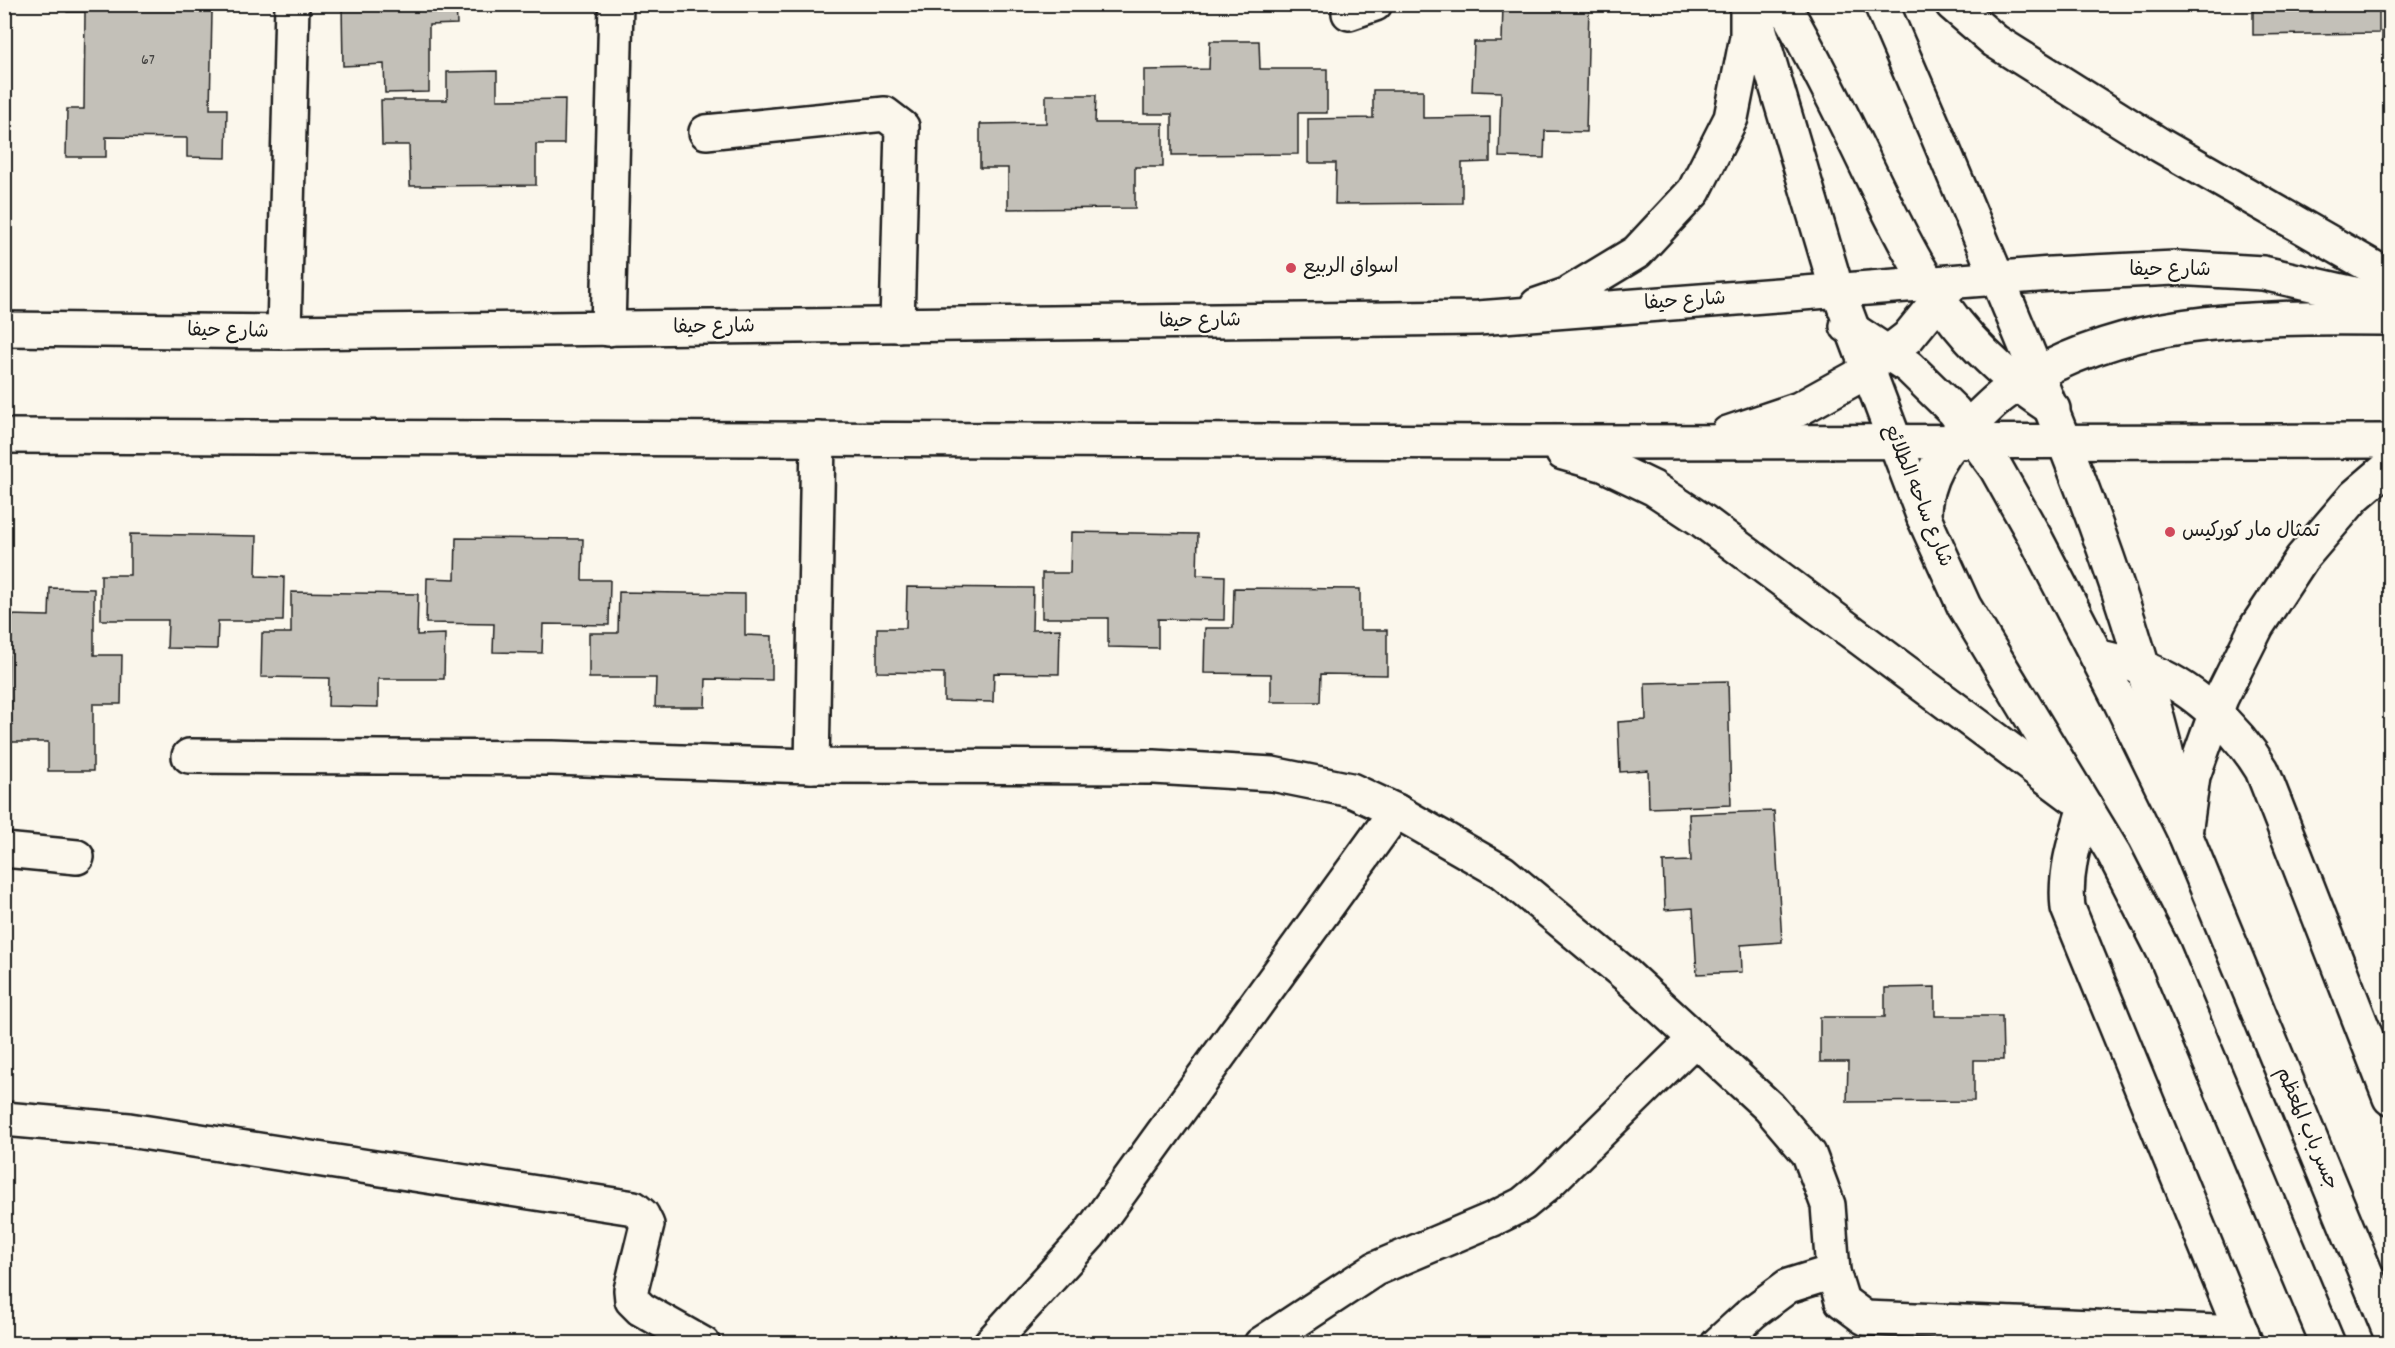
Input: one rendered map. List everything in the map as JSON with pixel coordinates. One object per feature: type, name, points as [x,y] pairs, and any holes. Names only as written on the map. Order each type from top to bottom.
[{"type":"main road","points":[[284,332],[292,4]]},
{"type":"main road","points":[[608,329],[616,4]]},
{"type":"main road","points":[[1507,316],[1566,295],[1637,252],[1694,191],[1731,118],[1747,37],[1748,4]]},
{"type":"main road","points":[[1752,4],[1838,290],[1852,328],[1877,361],[1909,367],[1954,411],[1965,437],[1996,468],[2097,656],[2185,834]]},
{"type":"main road","points":[[1783,4],[1812,54],[1897,229],[1940,288],[1970,339],[2029,380],[2051,408],[2127,611],[2158,718],[2185,834]]},
{"type":"main road","points":[[1881,4],[1997,278],[2029,380]]},
{"type":"main road","points":[[1952,4],[1995,41],[2151,139],[2391,277]]},
{"type":"main road","points":[[706,132],[885,114],[902,127],[897,326]]},
{"type":"main road","points":[[1700,442],[1799,409],[1855,378],[1908,337],[1968,251],[1972,216]]},
{"type":"main road","name":"شارع حيفا","points":[[4,329],[284,332],[1478,318],[1838,290],[1940,288],[1997,278],[2175,268],[2263,273],[2391,302]]},
{"type":"main road","points":[[1752,297],[1815,311],[1852,328]]},
{"type":"main road","points":[[1923,519],[1923,506],[1933,471],[2003,394],[2062,360],[2121,338],[2192,324],[2272,317],[2391,318]]},
{"type":"main road","name":"شارع ساحه الطلائع","points":[[1877,361],[1894,441],[1923,519],[1964,606],[2114,854],[2164,952],[2328,1344]]},
{"type":"main road","points":[[2051,408],[2089,428],[2151,440]]},
{"type":"main road","points":[[4,436],[1523,442],[1894,441],[1965,437],[2065,441],[2391,441]]},
{"type":"main road","points":[[812,766],[818,439]]},
{"type":"main road","points":[[189,756],[552,758],[812,766],[1154,767],[1272,774],[1351,790],[1396,811],[1502,872],[1625,974],[1769,1107],[1809,1154],[1828,1205],[1833,1272],[1842,1301],[1864,1318],[2244,1338],[2068,908],[2067,871],[2085,806],[1703,521],[1661,494],[1605,465],[1523,442]]},
{"type":"main road","points":[[2185,834],[2193,776],[2216,714],[2258,626],[2302,558],[2355,496],[2391,466]]},
{"type":"main road","points":[[2097,656],[2144,669],[2169,681],[2216,714],[2247,747],[2262,770],[2391,1098]]},
{"type":"main road","points":[[990,1344],[1089,1235],[1396,811]]},
{"type":"main road","name":"جسر باب المعظم","points":[[2185,834],[2221,926],[2391,1332]]},
{"type":"main road","points":[[4,850],[78,857]]},
{"type":"main road","points":[[1261,1344],[1375,1269],[1493,1220],[1523,1204],[1546,1185],[1695,1039]]},
{"type":"main road","points":[[4,1119],[129,1130],[634,1208],[642,1215],[647,1225],[631,1290],[632,1300],[641,1309],[703,1344]]},
{"type":"main road","points":[[1718,1344],[1788,1286],[1833,1272]]},
{"type":"building","points":[[67,4],[228,4],[228,12],[212,12],[210,109],[227,109],[226,158],[187,157],[187,138],[106,137],[106,157],[66,157],[67,109],[84,109],[85,12],[67,12]]},
{"type":"building","points":[[342,4],[456,4],[457,24],[429,25],[429,92],[385,93],[384,64],[343,66]]},
{"type":"building","points":[[1503,4],[1589,5],[1586,132],[1545,131],[1544,158],[1499,157],[1501,92],[1472,91],[1474,42],[1502,42]]},
{"type":"building","points":[[2253,4],[2379,4],[2379,33],[2253,35]]},
{"type":"building","points":[[2383,4],[2390,4],[2390,41],[2382,41]]},
{"type":"building","points":[[1210,41],[1259,41],[1260,69],[1327,69],[1327,113],[1298,113],[1298,154],[1172,155],[1172,114],[1144,114],[1144,70],[1209,69]]},
{"type":"building","points":[[497,71],[497,100],[565,99],[564,144],[536,144],[536,185],[410,186],[409,145],[382,145],[381,100],[447,100],[447,72]]},
{"type":"building","points":[[1373,90],[1423,90],[1423,118],[1490,117],[1490,162],[1462,163],[1462,203],[1335,204],[1336,163],[1308,163],[1308,119],[1373,118]]},
{"type":"building","points":[[1046,95],[1096,95],[1095,123],[1163,123],[1163,167],[1135,167],[1135,208],[1008,209],[1008,168],[980,168],[980,124],[1046,123]]},
{"type":"building","points":[[1071,532],[1198,534],[1197,575],[1225,576],[1224,620],[1158,619],[1158,648],[1108,647],[1108,618],[1042,618],[1042,573],[1070,573]]},
{"type":"building","points":[[130,534],[257,536],[256,576],[284,577],[283,621],[218,621],[217,649],[167,648],[168,620],[101,620],[101,575],[130,575]]},
{"type":"building","points":[[456,538],[583,539],[582,580],[610,580],[609,625],[543,624],[542,653],[493,652],[494,624],[426,623],[427,578],[455,579]]},
{"type":"building","points":[[907,587],[1033,588],[1032,630],[1060,629],[1059,674],[994,673],[993,702],[944,701],[944,673],[877,672],[877,628],[906,628]]},
{"type":"building","points":[[50,588],[94,589],[94,655],[122,655],[121,704],[93,704],[93,771],[48,771],[48,742],[7,742],[9,615],[49,616]]},
{"type":"building","points":[[1234,588],[1360,589],[1360,630],[1387,630],[1387,675],[1321,674],[1320,702],[1271,702],[1271,674],[1204,673],[1205,628],[1233,628]]},
{"type":"building","points":[[291,592],[418,594],[417,635],[445,634],[444,679],[378,679],[378,707],[328,706],[329,678],[261,677],[262,633],[291,633]]},
{"type":"building","points":[[619,592],[745,594],[745,635],[772,636],[772,680],[706,679],[705,707],[655,707],[656,678],[589,678],[589,633],[618,633]]},
{"type":"building","points":[[1728,681],[1731,805],[1649,808],[1648,770],[1620,772],[1618,722],[1646,720],[1645,683]]},
{"type":"building","points":[[1774,811],[1782,942],[1741,945],[1742,972],[1697,974],[1693,908],[1665,910],[1663,862],[1691,861],[1689,814]]},
{"type":"building","points":[[1935,987],[1935,1016],[2002,1016],[2003,1060],[1974,1060],[1974,1101],[1847,1102],[1848,1062],[1820,1062],[1820,1017],[1885,1017],[1885,988]]},
{"type":"place","name":"اسواق الربيع","points":[[1291,268]]},
{"type":"place","name":"تمثال مار كوركيس","points":[[2170,532]]}]
